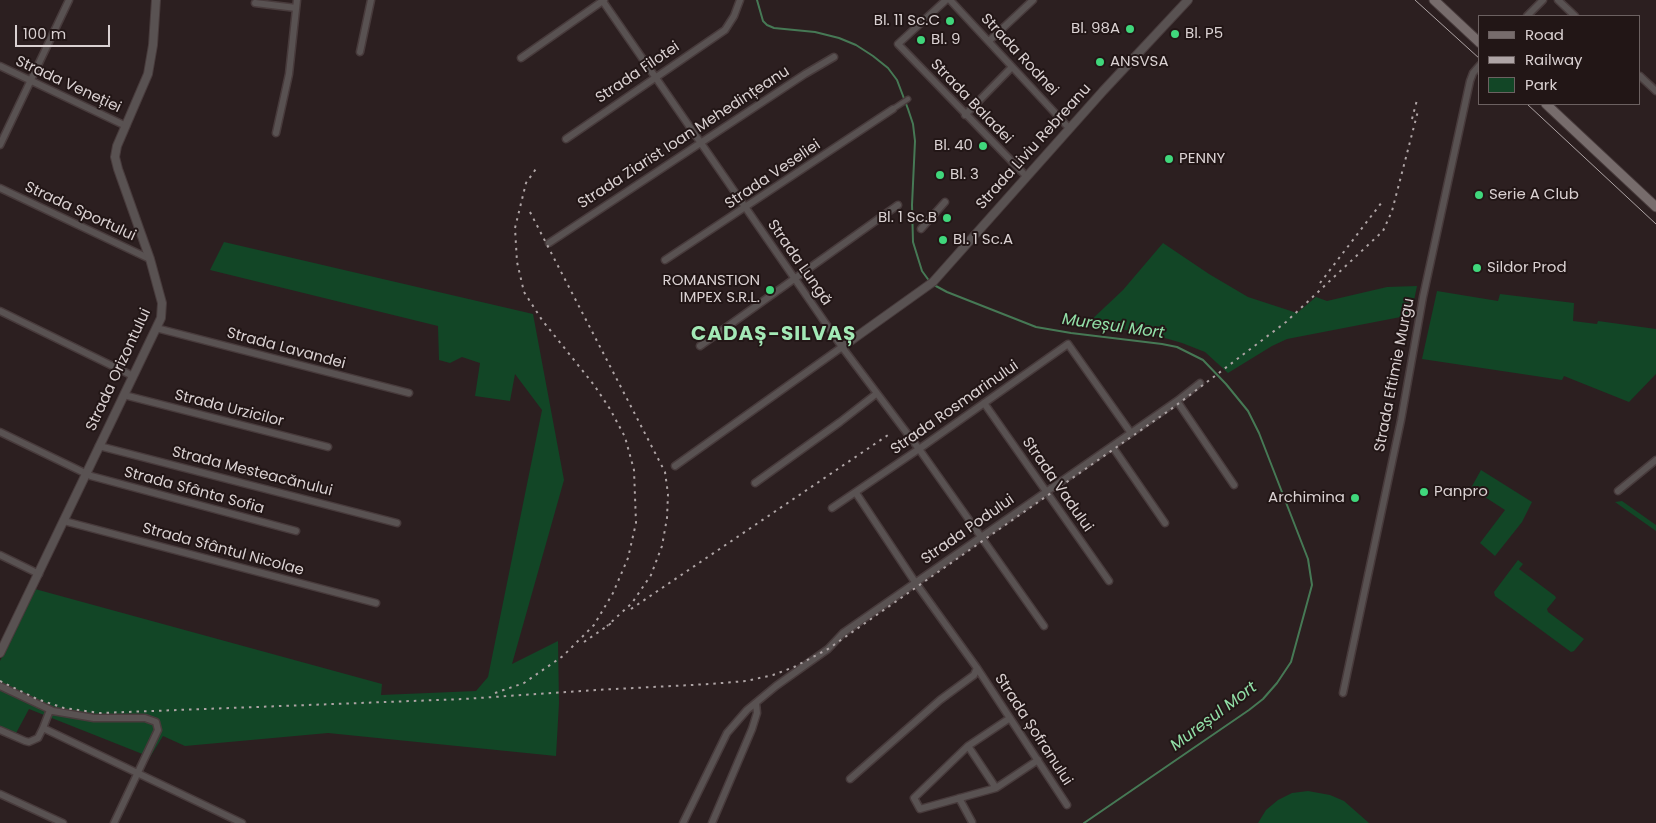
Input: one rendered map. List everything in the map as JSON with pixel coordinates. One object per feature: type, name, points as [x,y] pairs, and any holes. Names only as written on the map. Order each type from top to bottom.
[{"type":"main road","points":[[1434,0],[1478,40]]},
{"type":"main road","points":[[1547,105],[1656,207]]},
{"type":"street","points":[[0,146],[69,0]]},
{"type":"street","name":"Strada Orizontului","points":[[0,653],[163,310],[150,259],[116,162],[117,146],[148,74],[153,45],[156,0]]},
{"type":"street","points":[[276,133],[289,74],[297,0]]},
{"type":"street","points":[[360,52],[371,0]]},
{"type":"street","points":[[521,58],[603,0]]},
{"type":"street","name":"Strada Lungă","points":[[603,0],[842,347],[876,394],[920,449],[1044,626]]},
{"type":"street","name":"Strada Filotei","points":[[566,139],[726,30],[740,0]]},
{"type":"street","name":"Strada Baladei","points":[[946,0],[898,44],[1026,176]]},
{"type":"street","name":"Strada Rodnei","points":[[950,0],[1069,128]]},
{"type":"street","points":[[989,41],[1033,0]]},
{"type":"street","name":"Strada Liviu Rebreanu","points":[[842,347],[933,282],[1069,128],[1188,0]]},
{"type":"street","points":[[1528,15],[1543,0]]},
{"type":"street","points":[[1558,0],[1574,15]]},
{"type":"street","points":[[255,3],[296,8]]},
{"type":"street","name":"Strada Ziarist Ioan Mehedințeanu","points":[[549,243],[805,74],[834,57]]},
{"type":"street","name":"Strada Veneției","points":[[0,66],[126,126]]},
{"type":"street","points":[[965,115],[1012,67]]},
{"type":"street","name":"Strada Eftimie Murgu","points":[[1342,693],[1401,420],[1423,297],[1470,82],[1473,73],[1478,67]]},
{"type":"street","points":[[1641,77],[1656,91]]},
{"type":"street","points":[[893,108],[908,99]]},
{"type":"street","name":"Strada Veseliei","points":[[665,260],[746,208],[893,108]]},
{"type":"street","name":"Strada Sportului","points":[[0,188],[150,259]]},
{"type":"street","points":[[921,229],[945,202]]},
{"type":"street","points":[[700,346],[898,205]]},
{"type":"street","points":[[0,311],[133,376]]},
{"type":"street","name":"Strada Lavandei","points":[[156,328],[409,393]]},
{"type":"street","name":"Strada Rosmarinului","points":[[832,508],[920,449],[1068,344],[1131,433]]},
{"type":"street","points":[[675,466],[842,347]]},
{"type":"street","name":"Strada Podului","points":[[683,823],[727,733],[756,703],[786,678],[828,649],[843,633],[1200,383]]},
{"type":"street","points":[[755,483],[876,394]]},
{"type":"street","name":"Strada Urzicilor","points":[[124,395],[328,447]]},
{"type":"street","points":[[1176,401],[1234,485]]},
{"type":"street","name":"Strada Vadului","points":[[984,403],[1109,581]]},
{"type":"street","name":"Strada Sfânta Sofia","points":[[0,432],[100,479],[296,531]]},
{"type":"street","name":"Strada Mesteacănului","points":[[99,446],[398,523]]},
{"type":"street","points":[[1112,446],[1165,523]]},
{"type":"street","points":[[1618,491],[1656,460]]},
{"type":"street","points":[[850,779],[940,700],[974,675],[977,668],[915,582],[856,493]]},
{"type":"street","name":"Strada Sfântul Nicolae","points":[[64,521],[376,603]]},
{"type":"street","points":[[0,555],[39,574]]},
{"type":"street","name":"Strada Șofranului","points":[[977,668],[1067,805]]},
{"type":"street","points":[[0,686],[50,710],[94,718],[145,718],[154,720],[158,730],[114,823]]},
{"type":"street","points":[[712,823],[752,729],[757,713],[756,703]]},
{"type":"street","points":[[0,730],[30,742],[38,738],[50,710]]},
{"type":"street","points":[[1010,718],[968,746],[914,798],[920,809],[996,788],[1038,760]]},
{"type":"street","points":[[42,728],[242,823]]},
{"type":"street","points":[[968,746],[996,788]]},
{"type":"street","points":[[0,794],[64,823]]},
{"type":"street","points":[[959,798],[972,822]]},
{"type":"green space","points":[[224,242],[533,314],[564,480],[512,664],[558,641],[559,703],[556,756],[328,733],[185,746],[163,736],[150,757],[29,709],[14,737],[0,730],[0,661],[35,589],[382,684],[381,695],[476,691],[488,677],[542,410],[515,374],[510,401],[475,396],[480,363],[462,357],[450,363],[439,360],[438,326],[210,270]]},
{"type":"green space","points":[[1163,243],[1248,297],[1297,313],[1316,297],[1327,301],[1387,287],[1417,286],[1411,315],[1287,339],[1228,373],[1205,352],[1182,343],[1158,336],[1088,323],[1123,290]]},
{"type":"green space","points":[[1437,291],[1498,301],[1500,294],[1574,303],[1573,321],[1597,324],[1598,321],[1656,329],[1656,374],[1629,402],[1564,376],[1562,380],[1422,359]]},
{"type":"green space","points":[[1481,470],[1532,502],[1522,522],[1495,556],[1480,543],[1505,510],[1471,488]]},
{"type":"green space","points":[[1622,501],[1656,525],[1656,531],[1615,502]]},
{"type":"green space","points":[[1518,560],[1523,564],[1519,569],[1555,596],[1556,598],[1547,609],[1548,612],[1584,639],[1574,651],[1571,652],[1495,596],[1494,592]]},
{"type":"green space","points":[[1308,791],[1330,795],[1344,801],[1369,823],[1258,823],[1266,810],[1278,800],[1292,793]]},
{"type":"waterway","name":"Mureșul Mort","points":[[757,0],[763,21],[767,25],[774,28],[815,32],[839,38],[856,45],[888,68],[897,80],[913,124],[915,141],[912,205],[913,242],[922,271],[930,282]]},
{"type":"waterway","name":"Mureșul Mort","points":[[934,285],[947,292],[1036,327],[1162,344],[1177,347],[1203,360],[1248,411],[1259,433],[1308,559],[1312,585],[1291,662],[1277,683],[1263,699],[1249,710],[1084,823]]},
{"type":"tram line","points":[[1415,0],[1478,57]]},
{"type":"tram line","points":[[1528,105],[1656,224]]},
{"type":"railway","points":[[1412,119],[1417,100]]},
{"type":"railway","points":[[0,681],[37,699],[64,708],[100,713],[464,699],[710,684],[746,681],[773,675],[794,667],[828,649],[1174,407],[1286,322],[1383,231],[1392,211],[1418,111]]},
{"type":"railway","points":[[495,693],[524,683],[563,656],[594,625],[613,593],[628,558],[636,523],[634,470],[625,437],[594,385],[542,320],[524,292],[517,262],[515,228],[526,183],[538,166]]},
{"type":"railway","points":[[1320,283],[1382,202]]},
{"type":"railway","points":[[530,212],[665,472],[668,494],[667,518],[662,546],[651,575],[632,603],[607,626]]},
{"type":"railway","points":[[631,609],[888,435]]},
{"type":"railway","points":[[584,642],[613,622]]},
{"type":"place","name":"Bl. 11 Sc.C","points":[[950,21]]},
{"type":"place","name":"Bl. 98A","points":[[1130,29]]},
{"type":"place","name":"Bl. P5","points":[[1175,34]]},
{"type":"place","name":"Bl. 9","points":[[921,40]]},
{"type":"place","name":"ANSVSA","points":[[1100,62]]},
{"type":"place","name":"Bl. 40","points":[[983,146]]},
{"type":"place","name":"PENNY","points":[[1169,159]]},
{"type":"place","name":"Bl. 3","points":[[940,175]]},
{"type":"place","name":"Serie A Club","points":[[1479,195]]},
{"type":"place","name":"Bl. 1 Sc.B","points":[[947,218]]},
{"type":"place","name":"Bl. 1 Sc.A","points":[[943,240]]},
{"type":"place","name":"Sildor Prod","points":[[1477,268]]},
{"type":"place","name":"ROMANSTION IMPEX S.R.L.","points":[[770,290]]},
{"type":"place","name":"Panpro","points":[[1424,492]]},
{"type":"place","name":"Archimina","points":[[1355,498]]},
{"type":"district","name":"CADAȘ-SILVAȘ","points":[[774,335]]}]
